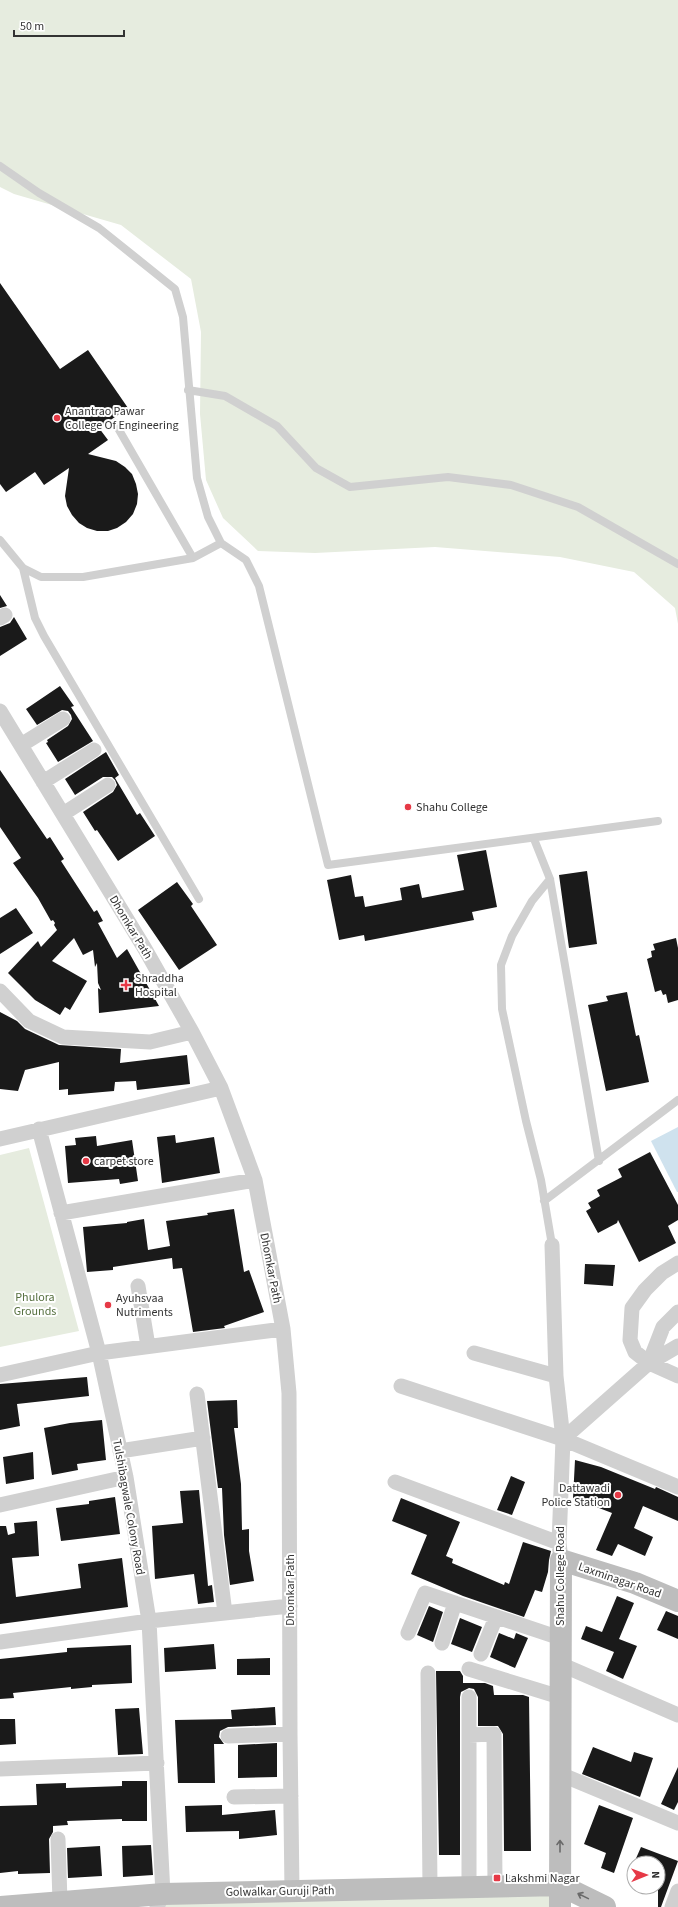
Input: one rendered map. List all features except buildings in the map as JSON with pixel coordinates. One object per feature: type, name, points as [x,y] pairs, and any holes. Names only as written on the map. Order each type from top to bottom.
[{"type":"street","name":"Dhomkar Path","points":[[0,711],[144,948],[192,1032],[220,1088],[255,1180],[283,1329],[290,1393],[290,1734],[292,1891]]},
{"type":"street","points":[[21,745],[62,718]]},
{"type":"street","points":[[43,782],[94,750]]},
{"type":"street","points":[[63,814],[108,785]]},
{"type":"street","points":[[0,991],[29,1022],[64,1037],[150,1042],[192,1032]]},
{"type":"street","points":[[0,1139],[220,1088]]},
{"type":"street","name":"Tulshibagwale Colony Road","points":[[39,1129],[99,1353],[126,1477],[149,1621],[156,1763],[160,1900]]},
{"type":"street","points":[[61,1213],[255,1180]]},
{"type":"street","name":"Shahu College Road","points":[[552,1245],[556,1376],[563,1439],[560,1552],[560,1907]]},
{"type":"street","points":[[678,1263],[662,1273],[645,1290],[632,1308],[630,1340],[635,1352],[649,1363],[678,1376]]},
{"type":"street","points":[[138,1286],[148,1346]]},
{"type":"street","points":[[649,1363],[663,1327],[678,1312]]},
{"type":"street","points":[[0,1374],[99,1353],[283,1329]]},
{"type":"street","points":[[563,1439],[649,1363],[678,1346]]},
{"type":"street","points":[[474,1353],[556,1376]]},
{"type":"street","points":[[401,1386],[563,1439],[678,1488]]},
{"type":"street","points":[[197,1394],[225,1613]]},
{"type":"street","points":[[120,1451],[203,1438]]},
{"type":"street","points":[[0,1505],[126,1477]]},
{"type":"street","points":[[395,1482],[560,1552]]},
{"type":"street","name":"Laxminagar Road","points":[[560,1552],[678,1601]]},
{"type":"street","points":[[408,1634],[425,1593],[560,1638]]},
{"type":"street","points":[[442,1643],[455,1603]]},
{"type":"street","points":[[0,1642],[149,1621],[290,1606]]},
{"type":"street","points":[[480,1654],[496,1617]]},
{"type":"street","points":[[560,1664],[678,1714]]},
{"type":"street","points":[[469,1669],[560,1697]]},
{"type":"street","points":[[428,1673],[430,1888]]},
{"type":"street","points":[[469,1698],[469,1887]]},
{"type":"street","points":[[228,1736],[290,1734]]},
{"type":"street","points":[[469,1735],[494,1734],[495,1886]]},
{"type":"street","points":[[0,1769],[156,1763]]},
{"type":"street","points":[[560,1774],[678,1823]]},
{"type":"street","points":[[234,1797],[291,1796]]},
{"type":"street","points":[[58,1839],[60,1902]]},
{"type":"street","points":[[560,1885],[605,1907]]},
{"type":"street","name":"Golwalkar Guruji Path","points":[[0,1907],[60,1902],[160,1900],[292,1891],[560,1885]]},
{"type":"street","points":[[672,1907],[678,1891]]},
{"type":"lane","points":[[0,166],[39,192],[99,228],[174,289],[183,316],[188,390],[197,478],[208,517],[221,543],[246,560],[259,586],[328,865],[534,839],[658,821]]},
{"type":"lane","points":[[188,390],[225,396],[277,426],[316,468],[350,487],[448,477],[511,486],[578,507],[678,564]]},
{"type":"lane","points":[[115,423],[193,558]]},
{"type":"lane","points":[[0,540],[22,568],[35,618],[44,636],[198,899]]},
{"type":"lane","points":[[22,568],[41,577],[83,577],[193,558],[221,543]]},
{"type":"lane","points":[[534,839],[550,879],[599,1161]]},
{"type":"lane","points":[[550,879],[532,902],[512,936],[501,965],[502,1010],[544,1201],[552,1245]]},
{"type":"lane","points":[[544,1201],[678,1100]]},
{"type":"green space","points":[[0,0],[678,0],[678,624],[675,608],[634,572],[560,557],[435,547],[315,553],[258,551],[223,518],[206,480],[200,414],[201,332],[191,279],[121,225],[14,194],[0,187]]},
{"type":"green space","name":"Phulora Grounds","points":[[29,1148],[79,1331],[0,1347],[0,1155]]},
{"type":"green space","points":[[560,1885],[560,1907],[165,1907],[170,1894]]},
{"type":"water","points":[[678,1127],[678,1192],[677,1192],[651,1141]]},
{"type":"place","name":"Anantrao Pawar College Of Engineering","points":[[57,418]]},
{"type":"place","name":"Shahu College","points":[[408,807]]},
{"type":"place","name":"Shraddha Hospital","points":[[126,985]]},
{"type":"place","name":"carpet store","points":[[86,1161]]},
{"type":"place","name":"Ayuhsvaa Nutriments","points":[[108,1305]]},
{"type":"place","name":"Dattawadi Police Station","points":[[618,1495]]},
{"type":"place","name":"Lakshmi Nagar","points":[[497,1878]]}]
